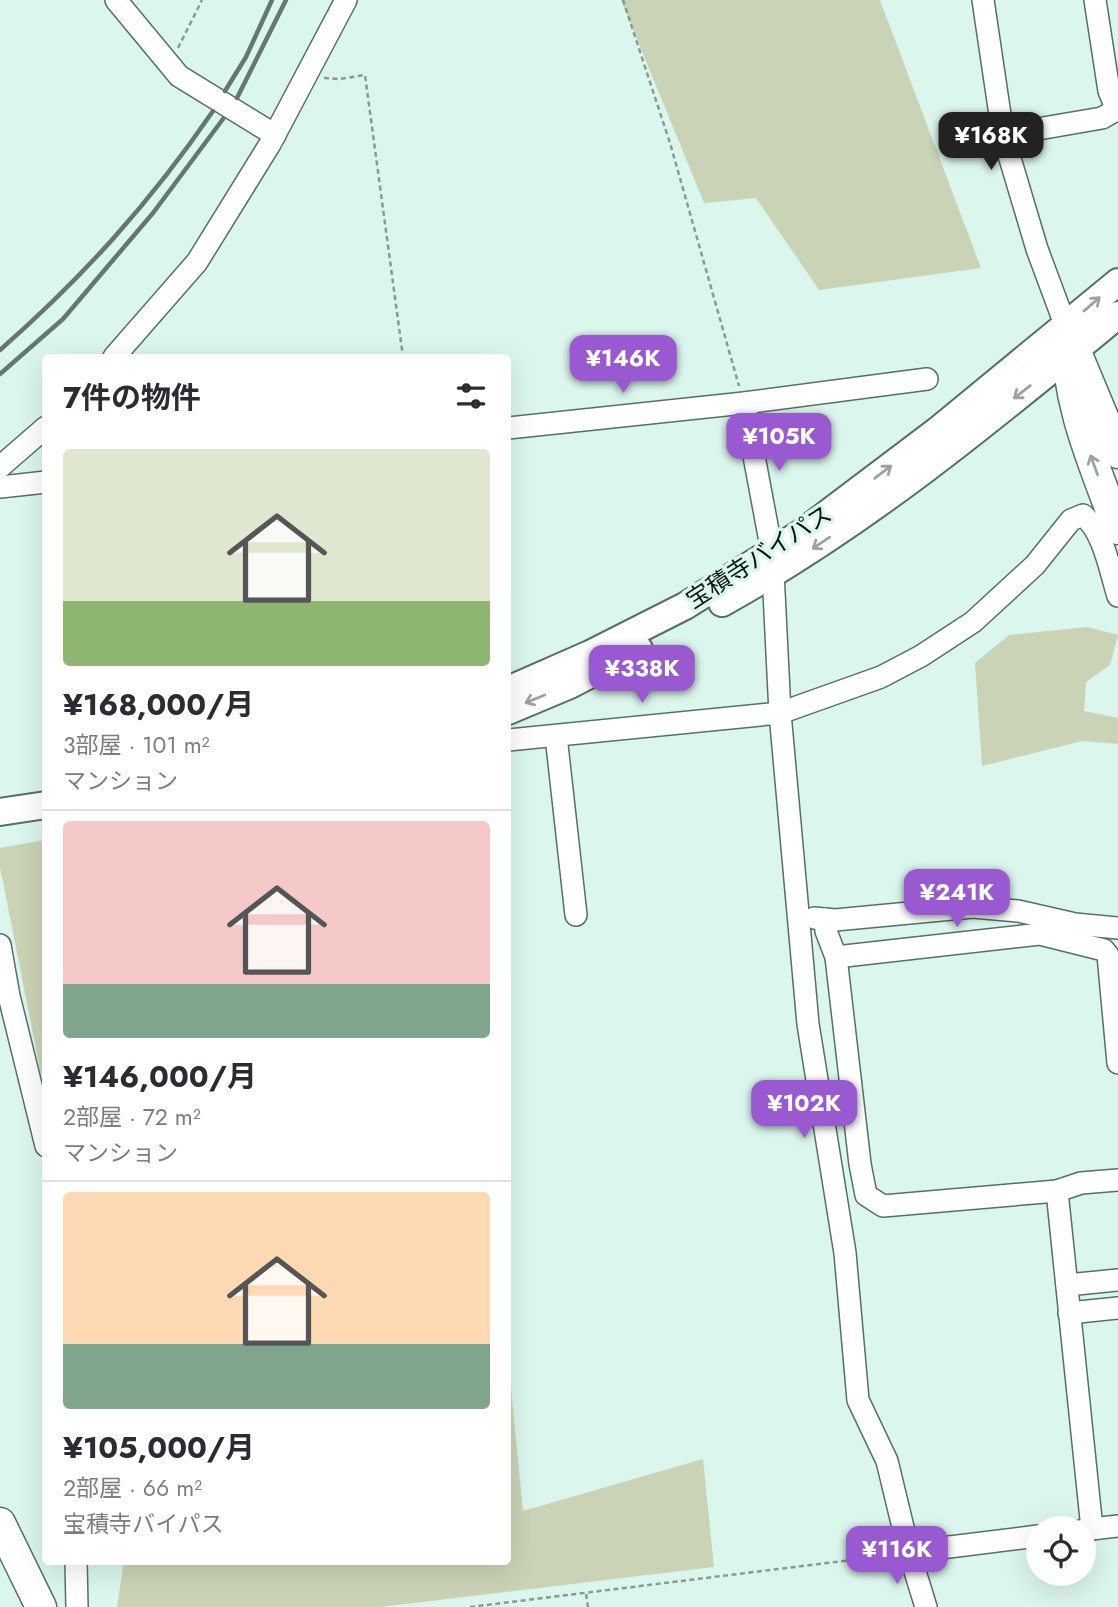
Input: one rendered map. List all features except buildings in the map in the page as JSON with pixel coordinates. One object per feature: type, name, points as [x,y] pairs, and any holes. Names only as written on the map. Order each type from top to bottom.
[{"type":"highway","points":[[1069,345],[1118,453]]},
{"type":"highway","points":[[1069,345],[1076,417],[1118,529]]},
{"type":"highway","points":[[0,1523],[41,1607]]},
{"type":"main road","name":"宝積寺バイパス","points":[[1069,345],[1118,282]]},
{"type":"main road","name":"宝積寺バイパス","points":[[511,710],[570,685],[773,563],[803,533],[938,430],[1118,315]]},
{"type":"main road","name":"宝積寺バイパス","points":[[511,689],[590,654],[773,563]]},
{"type":"main road","points":[[0,812],[42,806]]},
{"type":"main road","points":[[0,828],[42,823]]},
{"type":"street","points":[[116,0],[179,76],[275,135]]},
{"type":"street","points":[[117,354],[197,262],[275,135],[346,0]]},
{"type":"street","points":[[983,0],[1003,135],[1069,345]]},
{"type":"street","points":[[1003,135],[1102,118],[1117,109],[1109,91],[1095,0]]},
{"type":"street","points":[[511,428],[744,403],[927,379]]},
{"type":"street","points":[[744,403],[773,563],[780,713],[808,1024],[845,1253],[858,1400],[887,1461],[909,1552],[926,1607]]},
{"type":"street","points":[[0,467],[42,430]]},
{"type":"street","points":[[0,487],[42,482]]},
{"type":"street","points":[[511,740],[780,713],[881,677],[963,629],[1035,565],[1071,520],[1083,515],[1091,522],[1098,536],[1118,596]]},
{"type":"street","points":[[556,736],[576,915]]},
{"type":"street","points":[[798,917],[825,919],[973,907],[1018,911],[1075,924],[1118,928]]},
{"type":"street","points":[[825,919],[826,931],[836,957],[866,1195],[883,1206],[1057,1191],[1081,1183],[1118,1180]]},
{"type":"street","points":[[836,957],[1040,934],[1104,950],[1108,955],[1118,1063]]},
{"type":"street","points":[[0,945],[9,996],[42,1130]]},
{"type":"street","points":[[1057,1191],[1087,1516]]},
{"type":"street","points":[[1067,1285],[1118,1280]]},
{"type":"street","points":[[1069,1313],[1118,1308]]},
{"type":"street","points":[[1096,1528],[1118,1526]]},
{"type":"street","points":[[909,1552],[1026,1537]]},
{"type":"street","points":[[76,1565],[77,1607]]},
{"type":"path","points":[[168,66],[202,0]]},
{"type":"path","points":[[623,0],[670,143],[744,403]]},
{"type":"path","points":[[307,75],[339,79],[365,75],[403,354]]},
{"type":"path","points":[[470,1607],[909,1552]]},
{"type":"path","points":[[586,1594],[587,1607]]},
{"type":"green space","points":[[621,0],[880,0],[981,268],[819,290],[756,198],[704,203]]},
{"type":"green space","points":[[1087,627],[1118,635],[1110,665],[1086,682],[1084,711],[1118,718],[1118,744],[1082,741],[982,766],[975,663],[1009,635]]},
{"type":"green space","points":[[42,841],[41,1074],[0,867],[0,848]]},
{"type":"green space","points":[[511,1388],[523,1511],[703,1459],[714,1567],[380,1607],[117,1607],[123,1565],[511,1565]]},
{"type":"railway","points":[[225,91],[246,57],[272,0]]},
{"type":"railway","points":[[237,98],[286,0]]},
{"type":"railway","points":[[0,350],[59,295],[114,238],[165,177],[213,111]]},
{"type":"railway","points":[[0,374],[63,319],[153,213],[223,119]]}]
